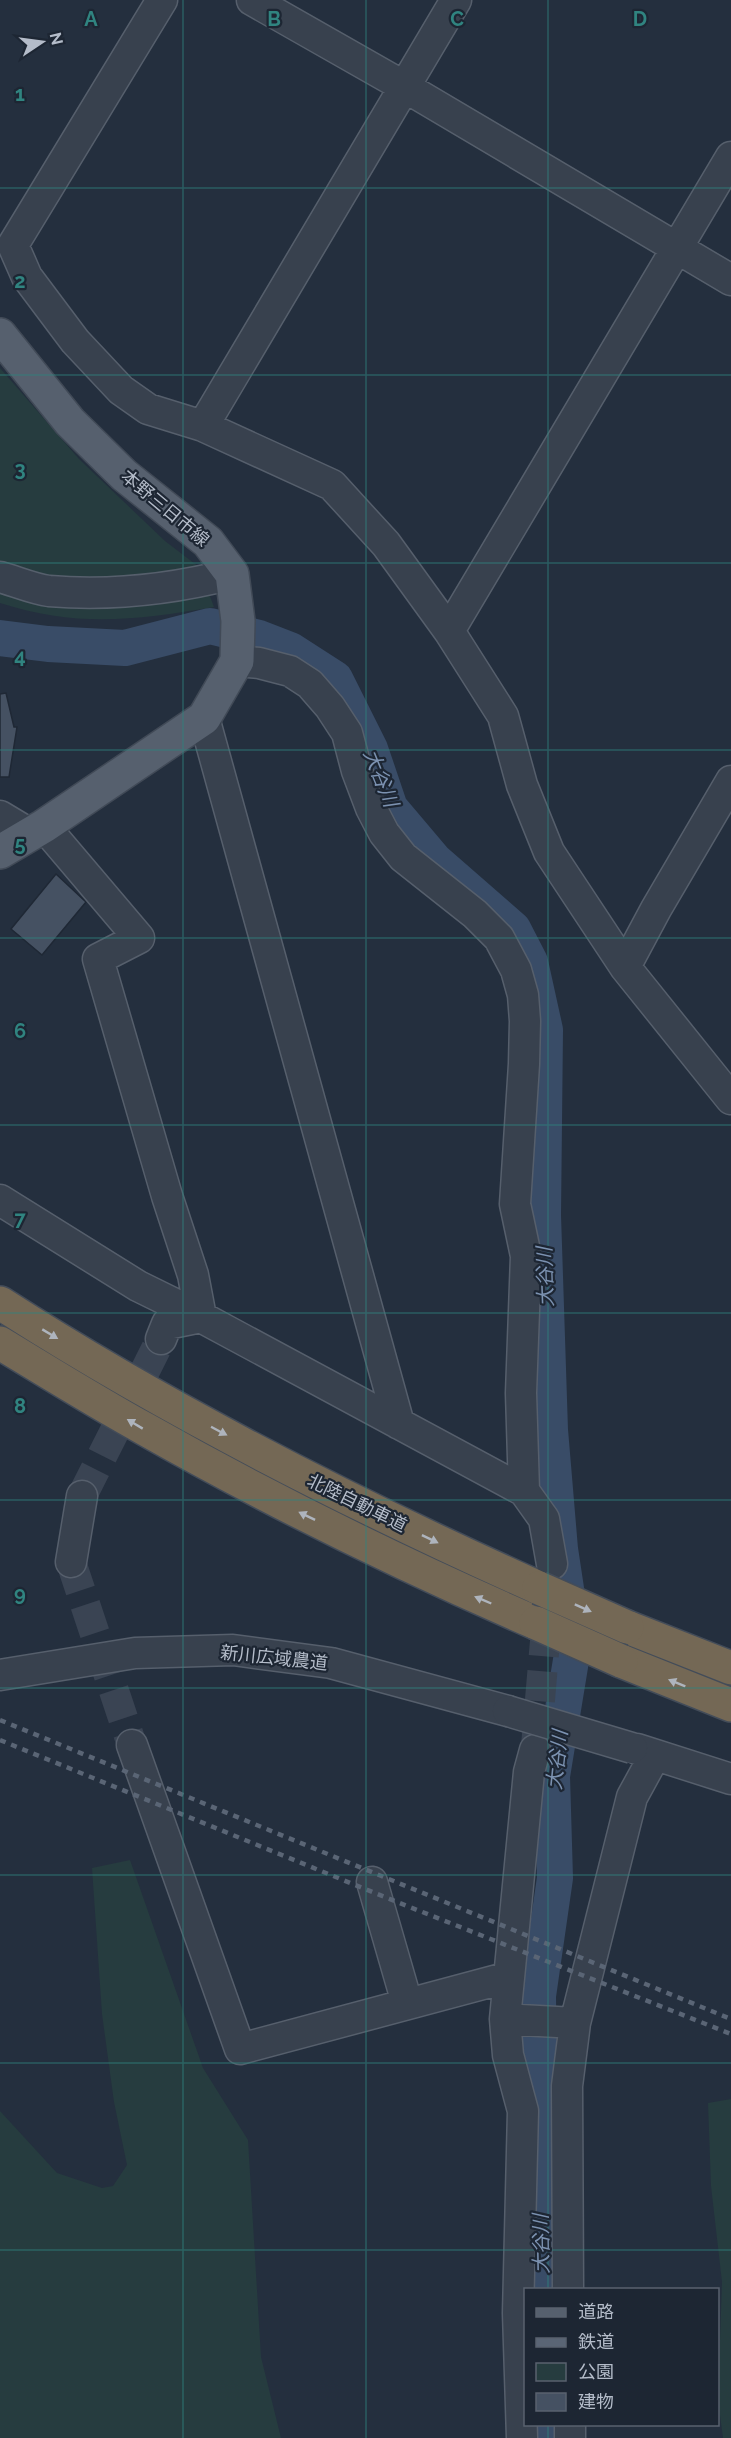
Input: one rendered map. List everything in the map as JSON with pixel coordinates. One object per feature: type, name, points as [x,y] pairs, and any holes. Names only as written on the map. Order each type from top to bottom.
[{"type":"highway","name":"北陸自動車道","points":[[0,1304],[159,1399],[310,1480],[451,1549],[545,1576],[627,1627],[731,1668]]},
{"type":"highway","name":"北陸自動車道","points":[[0,1343],[144,1429],[298,1511],[448,1585],[621,1661],[731,1705]]},
{"type":"main road","name":"本野三日市線","points":[[0,335],[70,422],[124,475],[208,542],[232,574],[238,621],[237,661],[204,718],[37,830],[0,852]]},
{"type":"street","points":[[162,0],[13,245],[27,277],[75,342],[121,390],[148,409],[203,426],[332,485],[386,544],[449,631],[503,716],[522,785],[549,852],[625,967],[731,1099]]},
{"type":"street","points":[[252,0],[405,87],[731,280]]},
{"type":"street","points":[[203,426],[456,0]]},
{"type":"street","points":[[449,631],[731,157]]},
{"type":"street","points":[[0,577],[47,591],[126,591],[195,584],[232,574]]},
{"type":"street","points":[[237,661],[290,671],[310,684],[347,733],[357,771],[371,808],[384,833],[403,857],[475,914],[499,938],[516,970],[523,995],[525,1022],[515,1204],[526,1256],[521,1393],[524,1491]]},
{"type":"street","points":[[204,718],[399,1424]]},
{"type":"street","points":[[625,967],[731,780]]},
{"type":"street","points":[[0,816],[37,830],[139,938],[98,959],[166,1196],[193,1275],[201,1317]]},
{"type":"street","points":[[0,1200],[138,1286],[201,1317],[524,1491],[544,1519],[545,1576]]},
{"type":"street","points":[[161,1340],[167,1324],[201,1317]]},
{"type":"street","points":[[71,1562],[82,1496]]},
{"type":"street","name":"新川広域農道","points":[[0,1675],[135,1653],[233,1650],[331,1663],[508,1711],[643,1751]]},
{"type":"street","points":[[132,1746],[240,2049],[509,1977]]},
{"type":"street","points":[[522,2438],[518,2313],[523,2111],[508,2055],[505,2019],[529,1772],[536,1750]]},
{"type":"street","points":[[568,2288],[567,2086],[574,2023],[643,1751],[731,1779]]},
{"type":"street","points":[[372,1882],[407,2003]]},
{"type":"street","points":[[505,2019],[574,2023]]},
{"type":"green space","points":[[0,368],[79,459],[165,541],[199,567],[214,607],[133,618],[81,619],[28,611],[0,603]]},
{"type":"green space","points":[[130,1860],[203,2068],[248,2140],[261,2357],[281,2438],[0,2438],[0,2111],[57,2173],[102,2188],[113,2186],[127,2165],[114,2102],[102,2014],[92,1868]]},
{"type":"green space","points":[[731,2099],[731,2438],[723,2438],[719,2408],[722,2282],[711,2186],[708,2103]]},
{"type":"building","points":[[6,693],[14,727],[17,727],[9,777],[0,777],[0,694]]},
{"type":"building","points":[[56,874],[86,902],[42,955],[11,929]]},
{"type":"waterway","name":"大谷川","points":[[0,638],[48,644],[125,648],[210,626],[259,638],[290,650],[335,679],[370,749],[390,808],[434,860],[513,929],[530,962],[545,1030],[543,1215],[550,1430],[560,1549],[574,1642],[552,1776],[555,1878],[538,1996],[542,2288]]},
{"type":"waterway","name":"大谷川","points":[[543,2426],[543,2438]]},
{"type":"tunnel","points":[[82,1496],[161,1339]]},
{"type":"tunnel","points":[[71,1562],[132,1745]]},
{"type":"tunnel","points":[[536,1746],[548,1606]]},
{"type":"railway","points":[[0,1720],[731,2019]]},
{"type":"railway","points":[[0,1740],[397,1902],[731,2034]]}]
